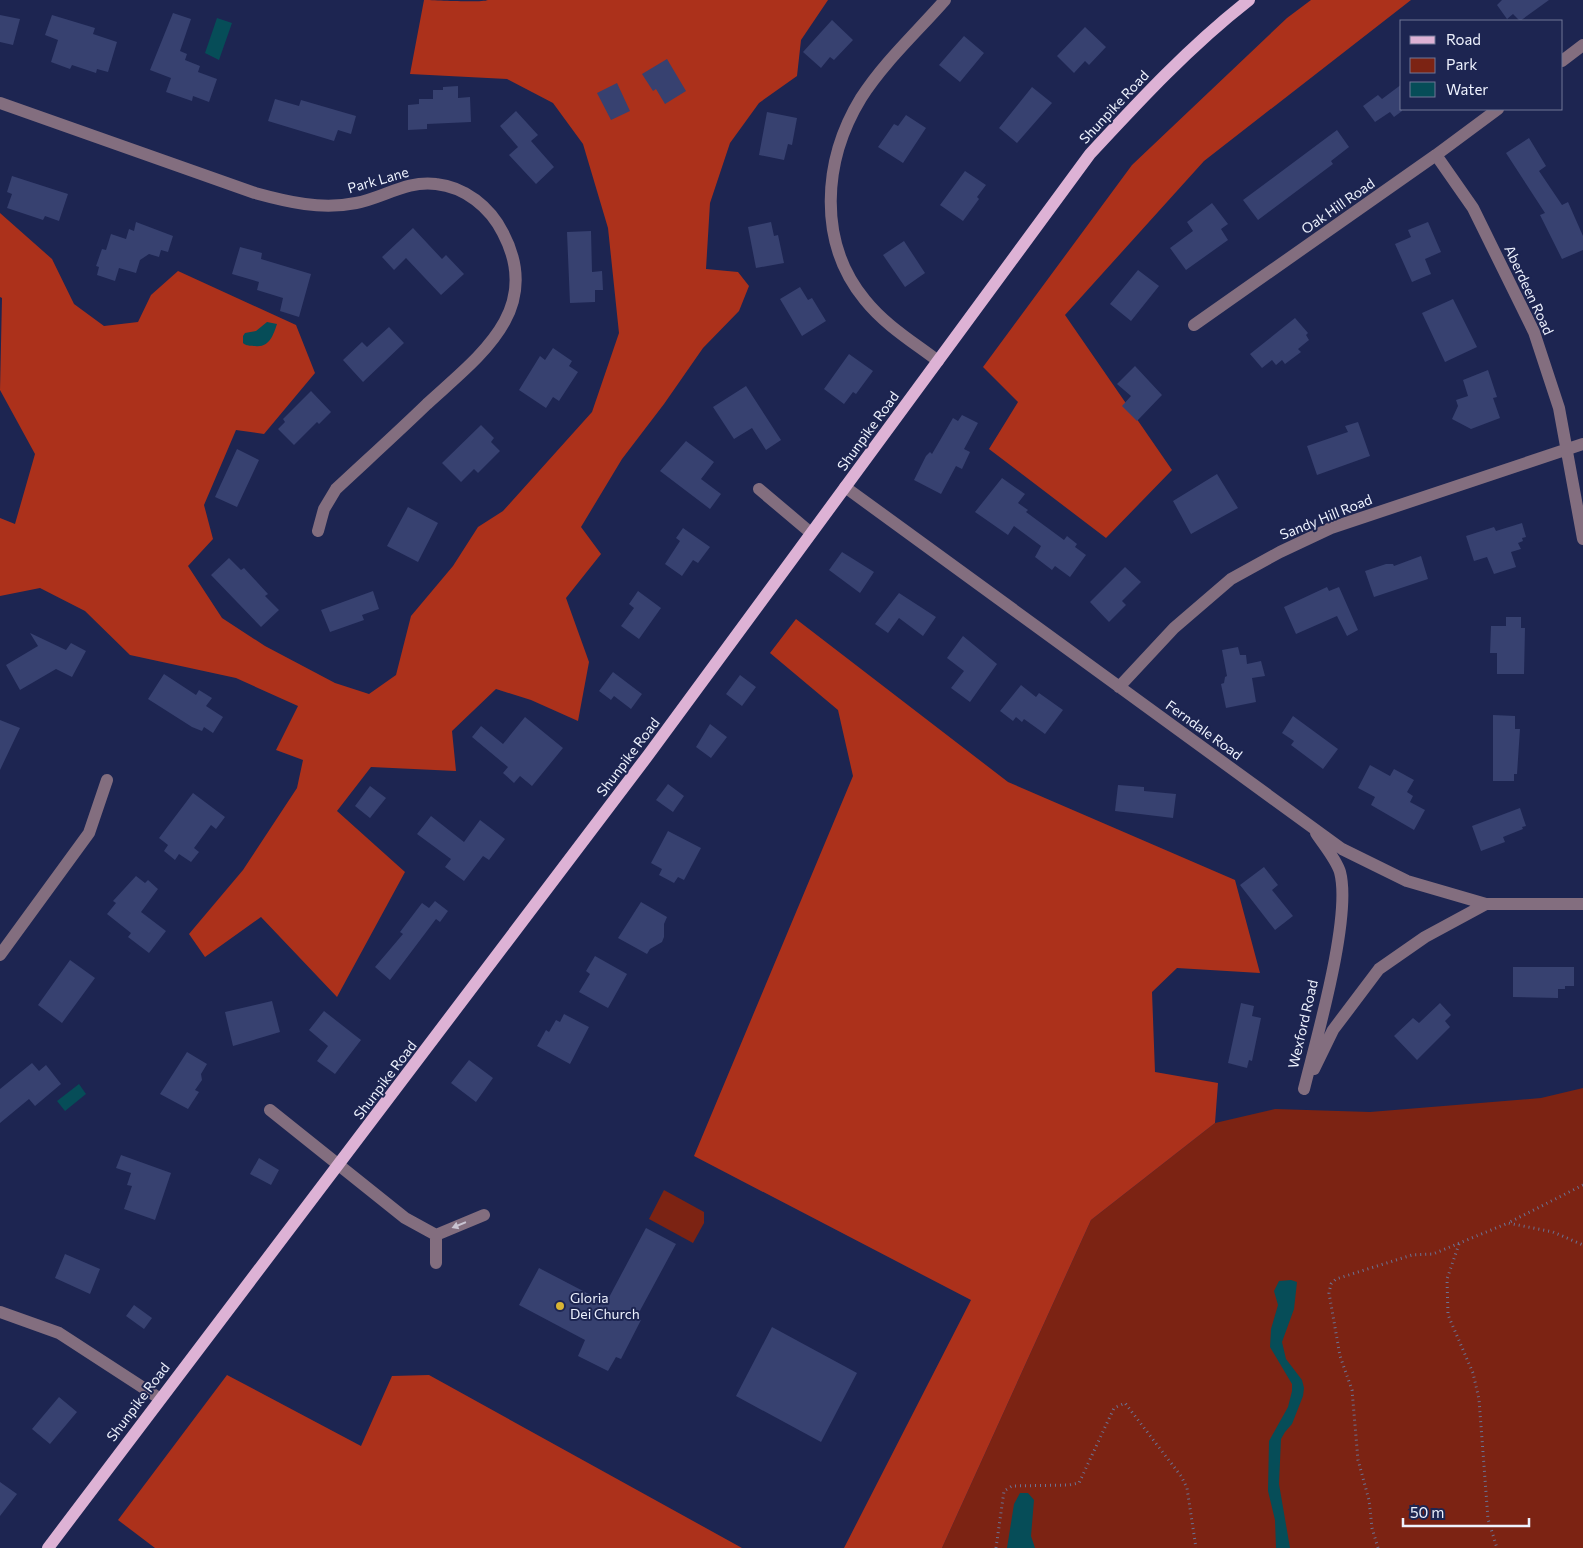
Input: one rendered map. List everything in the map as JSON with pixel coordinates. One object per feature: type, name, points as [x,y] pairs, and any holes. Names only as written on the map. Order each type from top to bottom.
[{"type":"main road","name":"Shunpike Road","points":[[48,1548],[159,1398],[340,1164],[661,738],[1090,154],[1168,70],[1213,28],[1249,0]]},
{"type":"street","points":[[938,360],[894,328],[865,301],[852,282],[838,250],[829,205],[835,160],[851,116],[883,69],[946,0]]},
{"type":"street","points":[[1563,60],[1583,45]]},
{"type":"street","name":"Park Lane","points":[[0,103],[255,194],[289,202],[334,206],[357,203],[412,185],[435,184],[468,195],[486,209],[500,227],[511,247],[516,281],[513,304],[504,325],[482,354],[336,489],[324,509],[318,531]]},
{"type":"street","name":"Oak Hill Road","points":[[1194,325],[1436,155],[1497,110]]},
{"type":"street","name":"Aberdeen Road","points":[[1436,155],[1473,208],[1534,332],[1559,408],[1568,448],[1583,539]]},
{"type":"street","name":"Sandy Hill Road","points":[[1119,687],[1174,628],[1231,579],[1280,552],[1330,528],[1583,444]]},
{"type":"street","name":"Ferndale Road","points":[[845,487],[1342,849],[1407,881],[1486,904],[1583,904]]},
{"type":"street","points":[[758,488],[811,533]]},
{"type":"street","points":[[0,955],[89,833],[107,780]]},
{"type":"street","name":"Wexford Road","points":[[1312,827],[1340,871],[1342,899],[1337,944],[1304,1089],[1333,1030],[1379,969],[1425,937],[1486,904]]},
{"type":"street","points":[[270,1110],[340,1164],[405,1218],[436,1235]]},
{"type":"street","points":[[436,1235],[484,1215]]},
{"type":"street","points":[[436,1235],[436,1263]]},
{"type":"street","points":[[0,1312],[59,1333],[159,1398]]},
{"type":"path","points":[[1378,1548],[1372,1528],[1369,1500],[1358,1460],[1352,1390],[1340,1356],[1329,1293],[1331,1284],[1336,1280],[1412,1255],[1433,1254],[1459,1244],[1508,1223],[1583,1185]]},
{"type":"path","points":[[1508,1223],[1553,1232],[1583,1245]]},
{"type":"path","points":[[1459,1244],[1447,1279],[1448,1315],[1472,1373],[1479,1399],[1488,1519],[1497,1548]]},
{"type":"path","points":[[996,1548],[1004,1490],[1012,1486],[1069,1486],[1079,1483],[1114,1408],[1125,1403],[1181,1476],[1187,1488],[1196,1548]]},
{"type":"green space","points":[[1583,1088],[1583,1548],[942,1548],[1091,1220],[1215,1123],[1275,1109],[1370,1112],[1541,1098]]},
{"type":"green space","points":[[664,1190],[704,1212],[704,1223],[693,1243],[649,1219]]},
{"type":"shaded area","points":[[424,0],[828,0],[801,40],[797,76],[759,103],[730,143],[710,203],[706,269],[738,272],[749,286],[739,311],[703,348],[664,404],[622,459],[581,527],[601,554],[566,598],[589,662],[578,721],[531,700],[496,689],[452,731],[456,771],[371,767],[337,811],[405,872],[337,997],[261,917],[205,957],[189,934],[243,870],[297,788],[303,760],[276,750],[298,706],[236,678],[130,655],[85,611],[40,588],[0,596],[0,518],[15,524],[35,454],[0,390],[2,298],[0,297],[0,213],[52,259],[74,304],[104,326],[138,322],[151,295],[178,271],[296,325],[315,373],[264,434],[236,430],[204,505],[213,539],[188,566],[222,618],[265,646],[335,683],[369,694],[396,675],[411,616],[453,566],[478,527],[503,511],[592,412],[619,333],[608,228],[583,144],[553,103],[507,79],[410,74]]},
{"type":"shaded area","points":[[1311,0],[1411,0],[1204,161],[1065,315],[1172,470],[1106,538],[989,449],[1018,402],[983,367],[1132,165],[1287,18]]},
{"type":"shaded area","points":[[796,619],[1008,782],[1235,880],[1260,973],[1177,968],[1152,992],[1155,1072],[1218,1083],[1215,1123],[1091,1220],[942,1548],[844,1548],[971,1300],[694,1156],[853,776],[838,710],[770,653]]},
{"type":"shaded area","points":[[227,1375],[361,1446],[392,1376],[429,1375],[742,1548],[155,1548],[118,1520]]},
{"type":"water","points":[[217,18],[232,23],[219,60],[205,53]]},
{"type":"water","points":[[267,322],[277,324],[272,337],[267,343],[260,346],[243,343],[245,333],[256,331]]},
{"type":"water","points":[[79,1084],[86,1094],[65,1111],[57,1101]]},
{"type":"water","points":[[1291,1280],[1297,1282],[1294,1309],[1282,1342],[1286,1359],[1302,1380],[1304,1388],[1303,1396],[1292,1424],[1281,1439],[1279,1484],[1290,1548],[1276,1548],[1275,1520],[1268,1491],[1269,1441],[1288,1407],[1292,1384],[1270,1347],[1271,1329],[1278,1305],[1274,1291],[1279,1281]]},
{"type":"water","points":[[1020,1493],[1028,1493],[1034,1500],[1031,1536],[1035,1548],[1007,1548],[1014,1504]]},
{"type":"building","points":[[1502,0],[1549,0],[1521,20],[1513,14],[1507,19],[1497,5]]},
{"type":"building","points":[[173,13],[191,19],[180,51],[187,54],[185,60],[200,66],[198,72],[217,79],[209,102],[193,96],[192,101],[166,92],[171,78],[150,70]]},
{"type":"building","points":[[0,15],[20,19],[13,45],[0,42]]},
{"type":"building","points":[[52,15],[95,28],[93,34],[117,42],[108,72],[97,69],[96,73],[72,65],[70,69],[51,62],[58,40],[45,35]]},
{"type":"building","points":[[832,20],[853,40],[834,60],[830,57],[821,68],[803,52]]},
{"type":"building","points":[[1085,27],[1106,47],[1089,65],[1085,61],[1074,73],[1057,56]]},
{"type":"building","points":[[964,36],[984,53],[960,82],[939,65]]},
{"type":"building","points":[[667,59],[686,91],[665,104],[656,89],[653,91],[642,74]]},
{"type":"building","points":[[617,83],[630,111],[611,120],[597,93]]},
{"type":"building","points":[[458,86],[458,98],[470,97],[471,122],[427,124],[427,129],[408,130],[408,105],[419,104],[419,99],[433,99],[433,90],[443,90],[443,87]]},
{"type":"building","points":[[1400,86],[1400,110],[1402,111],[1394,117],[1390,112],[1375,122],[1363,106],[1378,95],[1382,99]]},
{"type":"building","points":[[1032,87],[1052,103],[1017,143],[999,128]]},
{"type":"building","points":[[275,99],[299,106],[301,100],[356,116],[351,134],[338,130],[334,141],[268,121]]},
{"type":"building","points":[[516,111],[538,135],[531,141],[554,167],[536,184],[509,155],[518,147],[500,126]]},
{"type":"building","points":[[767,112],[797,118],[792,145],[788,144],[784,160],[759,155]]},
{"type":"building","points":[[906,115],[926,128],[903,163],[878,147],[894,124],[898,126]]},
{"type":"building","points":[[1337,130],[1349,147],[1331,161],[1333,164],[1258,220],[1243,200]]},
{"type":"building","points":[[1529,138],[1546,166],[1539,171],[1562,205],[1568,202],[1583,236],[1583,250],[1562,259],[1540,215],[1545,213],[1506,153]]},
{"type":"building","points":[[965,171],[986,185],[977,197],[979,199],[963,221],[940,205]]},
{"type":"building","points":[[12,176],[68,194],[59,221],[45,216],[43,220],[7,208],[12,194],[7,192]]},
{"type":"building","points":[[1212,203],[1228,224],[1221,229],[1228,240],[1186,270],[1170,248],[1193,231],[1187,222]]},
{"type":"building","points":[[136,222],[173,236],[168,252],[161,250],[159,257],[149,254],[140,260],[136,273],[119,268],[115,281],[97,275],[99,267],[96,266],[102,249],[106,250],[111,234],[126,239],[129,229],[134,231]]},
{"type":"building","points":[[771,222],[774,236],[778,235],[784,263],[756,268],[748,227]]},
{"type":"building","points":[[1428,222],[1441,252],[1425,259],[1431,274],[1412,282],[1395,244],[1411,237],[1408,230]]},
{"type":"building","points":[[413,228],[442,259],[446,255],[464,274],[441,295],[406,258],[394,270],[382,257]]},
{"type":"building","points":[[591,231],[592,272],[602,271],[603,290],[595,290],[595,302],[570,303],[567,232]]},
{"type":"building","points":[[904,241],[925,273],[905,287],[883,255]]},
{"type":"building","points":[[240,247],[262,253],[261,259],[311,274],[299,317],[280,311],[283,298],[257,290],[259,282],[232,274]]},
{"type":"building","points":[[1138,270],[1159,286],[1131,321],[1110,304]]},
{"type":"building","points":[[800,287],[808,300],[812,298],[826,321],[802,336],[780,299]]},
{"type":"building","points":[[1453,299],[1477,347],[1445,362],[1422,313]]},
{"type":"building","points":[[1295,318],[1308,333],[1306,335],[1309,340],[1298,349],[1301,352],[1285,364],[1282,360],[1276,365],[1272,360],[1262,368],[1250,354]]},
{"type":"building","points":[[389,327],[404,343],[363,382],[343,360],[362,342],[367,347]]},
{"type":"building","points":[[553,348],[572,361],[569,366],[578,372],[559,401],[553,397],[546,408],[519,390],[540,356],[545,360]]},
{"type":"building","points":[[849,354],[873,371],[856,394],[853,392],[844,404],[824,389]]},
{"type":"building","points":[[1135,366],[1162,395],[1137,421],[1122,406],[1131,396],[1117,384]]},
{"type":"building","points":[[1488,370],[1497,397],[1493,398],[1500,418],[1471,429],[1452,419],[1458,406],[1456,400],[1468,396],[1463,380]]},
{"type":"building","points":[[746,386],[781,440],[766,450],[752,428],[734,439],[713,407]]},
{"type":"building","points":[[311,391],[331,412],[319,424],[317,422],[294,445],[278,429],[285,422],[283,419]]},
{"type":"building","points":[[962,415],[978,423],[964,449],[970,452],[962,469],[956,466],[941,494],[914,480],[926,456],[930,452],[932,454],[953,418],[958,421]]},
{"type":"building","points":[[1358,422],[1370,456],[1317,475],[1307,446],[1348,432],[1345,426]]},
{"type":"building","points":[[481,425],[494,438],[491,442],[500,451],[478,473],[474,469],[461,482],[442,463]]},
{"type":"building","points":[[686,441],[714,462],[701,479],[721,494],[710,509],[660,471]]},
{"type":"building","points":[[237,449],[259,460],[237,507],[215,497]]},
{"type":"building","points":[[1217,474],[1238,508],[1191,534],[1173,501]]},
{"type":"building","points":[[1002,478],[1025,494],[1018,503],[1028,510],[1026,512],[1064,540],[1067,536],[1077,544],[1075,547],[1086,555],[1070,577],[1055,566],[1052,570],[1035,557],[1041,546],[1014,526],[1008,535],[975,512]]},
{"type":"building","points":[[408,507],[438,523],[418,562],[387,546]]},
{"type":"building","points":[[1522,523],[1526,537],[1522,538],[1523,541],[1518,543],[1521,549],[1511,552],[1516,567],[1494,574],[1487,557],[1474,561],[1466,536],[1494,527],[1496,531]]},
{"type":"building","points":[[683,528],[710,547],[698,563],[693,560],[682,576],[665,564],[680,541],[676,538]]},
{"type":"building","points":[[842,552],[874,572],[860,593],[829,570]]},
{"type":"building","points":[[1421,556],[1428,579],[1374,597],[1365,571],[1386,564],[1393,564],[1394,566]]},
{"type":"building","points":[[229,558],[241,570],[244,568],[268,594],[265,596],[279,610],[261,627],[211,575]]},
{"type":"building","points":[[1125,567],[1141,582],[1122,601],[1126,605],[1109,622],[1090,602]]},
{"type":"building","points":[[1327,587],[1329,591],[1339,587],[1358,630],[1347,636],[1337,616],[1296,634],[1284,607]]},
{"type":"building","points":[[373,591],[379,609],[362,615],[364,620],[330,632],[321,610]]},
{"type":"building","points":[[638,591],[661,608],[639,639],[621,626],[634,608],[629,604]]},
{"type":"building","points":[[899,593],[936,617],[923,636],[899,618],[888,633],[875,624]]},
{"type":"building","points":[[1506,617],[1521,617],[1521,628],[1525,628],[1524,674],[1497,674],[1497,653],[1490,653],[1491,626],[1506,626]]},
{"type":"building","points":[[30,633],[66,650],[71,643],[86,651],[72,677],[56,669],[20,690],[6,665],[38,646]]},
{"type":"building","points":[[963,636],[997,664],[970,702],[951,688],[964,671],[947,658]]},
{"type":"building","points":[[1238,647],[1240,655],[1246,655],[1247,664],[1261,661],[1265,676],[1252,678],[1256,702],[1226,708],[1221,684],[1224,683],[1227,676],[1222,650]]},
{"type":"building","points":[[613,672],[642,694],[631,709],[614,696],[611,700],[599,691]]},
{"type":"building","points":[[164,674],[196,695],[199,690],[212,698],[206,706],[223,717],[213,733],[204,727],[202,731],[192,727],[148,699]]},
{"type":"building","points":[[740,675],[756,687],[742,706],[726,694]]},
{"type":"building","points":[[1021,685],[1036,697],[1039,693],[1063,710],[1045,734],[1024,719],[1022,722],[1016,717],[1013,721],[1000,711]]},
{"type":"building","points":[[1493,715],[1515,716],[1515,729],[1520,729],[1517,774],[1514,774],[1514,781],[1493,781]]},
{"type":"building","points":[[1293,716],[1338,749],[1323,769],[1291,745],[1294,741],[1282,733]]},
{"type":"building","points":[[525,717],[563,748],[532,786],[520,776],[514,783],[503,773],[508,767],[472,737],[481,726],[503,744]]},
{"type":"building","points":[[0,720],[20,728],[0,770]]},
{"type":"building","points":[[710,724],[727,737],[711,758],[696,747]]},
{"type":"building","points":[[1370,765],[1390,776],[1394,769],[1414,780],[1407,792],[1413,796],[1410,802],[1425,810],[1414,830],[1371,805],[1375,797],[1358,788]]},
{"type":"building","points":[[668,784],[684,796],[673,812],[656,800]]},
{"type":"building","points":[[1118,785],[1144,787],[1144,791],[1176,794],[1173,818],[1115,811]]},
{"type":"building","points":[[370,786],[386,798],[370,818],[355,806]]},
{"type":"building","points":[[193,793],[225,817],[216,829],[211,825],[194,848],[199,852],[191,862],[179,854],[175,860],[164,851],[168,845],[159,838]]},
{"type":"building","points":[[1520,808],[1526,826],[1503,837],[1505,842],[1481,851],[1472,826]]},
{"type":"building","points":[[431,816],[464,842],[480,820],[505,839],[489,860],[483,856],[464,881],[445,867],[451,859],[417,834]]},
{"type":"building","points":[[668,831],[701,848],[684,880],[678,877],[674,883],[659,875],[662,869],[651,863]]},
{"type":"building","points":[[1264,867],[1278,885],[1272,890],[1293,916],[1275,930],[1240,885]]},
{"type":"building","points":[[136,876],[145,883],[148,880],[158,889],[141,912],[166,931],[149,953],[128,937],[131,933],[107,914],[116,903],[113,901]]},
{"type":"building","points":[[435,901],[448,911],[440,922],[436,919],[390,980],[375,967],[403,934],[400,932],[422,903],[429,908]]},
{"type":"building","points":[[641,902],[667,917],[664,924],[662,942],[650,949],[647,954],[618,938]]},
{"type":"building","points":[[595,956],[627,974],[608,1008],[579,992],[590,974],[586,971]]},
{"type":"building","points":[[70,960],[95,978],[62,1023],[38,1005]]},
{"type":"building","points":[[1513,967],[1574,967],[1574,986],[1565,986],[1565,989],[1558,989],[1558,998],[1513,997]]},
{"type":"building","points":[[272,1001],[280,1032],[233,1046],[225,1012]]},
{"type":"building","points":[[1241,1003],[1254,1006],[1252,1016],[1261,1018],[1252,1061],[1249,1060],[1247,1068],[1228,1063]]},
{"type":"building","points":[[1440,1003],[1451,1015],[1445,1021],[1450,1027],[1417,1060],[1394,1036],[1413,1018],[1419,1023]]},
{"type":"building","points":[[324,1011],[361,1040],[335,1074],[317,1061],[328,1046],[309,1030]]},
{"type":"building","points":[[564,1014],[589,1027],[570,1064],[537,1046],[546,1030],[549,1032],[556,1020],[560,1022]]},
{"type":"building","points":[[187,1052],[207,1064],[201,1074],[202,1080],[195,1090],[199,1092],[188,1109],[160,1094]]},
{"type":"building","points":[[469,1060],[493,1078],[476,1102],[451,1083]]},
{"type":"building","points":[[32,1063],[39,1071],[46,1065],[61,1084],[35,1106],[29,1099],[0,1123],[0,1089]]},
{"type":"building","points":[[121,1155],[171,1173],[155,1220],[124,1209],[132,1186],[127,1185],[131,1173],[116,1168]]},
{"type":"building","points":[[259,1158],[279,1170],[271,1185],[250,1174]]},
{"type":"building","points":[[646,1228],[676,1244],[636,1318],[641,1320],[621,1359],[616,1357],[608,1371],[578,1356],[585,1340],[519,1305],[539,1268],[606,1303]]},
{"type":"building","points":[[65,1254],[100,1269],[90,1294],[55,1278]]},
{"type":"building","points":[[134,1305],[152,1318],[144,1329],[126,1316]]},
{"type":"building","points":[[772,1327],[857,1373],[821,1442],[736,1396]]},
{"type":"building","points":[[59,1397],[77,1412],[50,1444],[32,1429]]},
{"type":"building","points":[[0,1482],[17,1494],[0,1516]]},
{"type":"place","name":"Gloria Dei Church","points":[[560,1306]]}]
